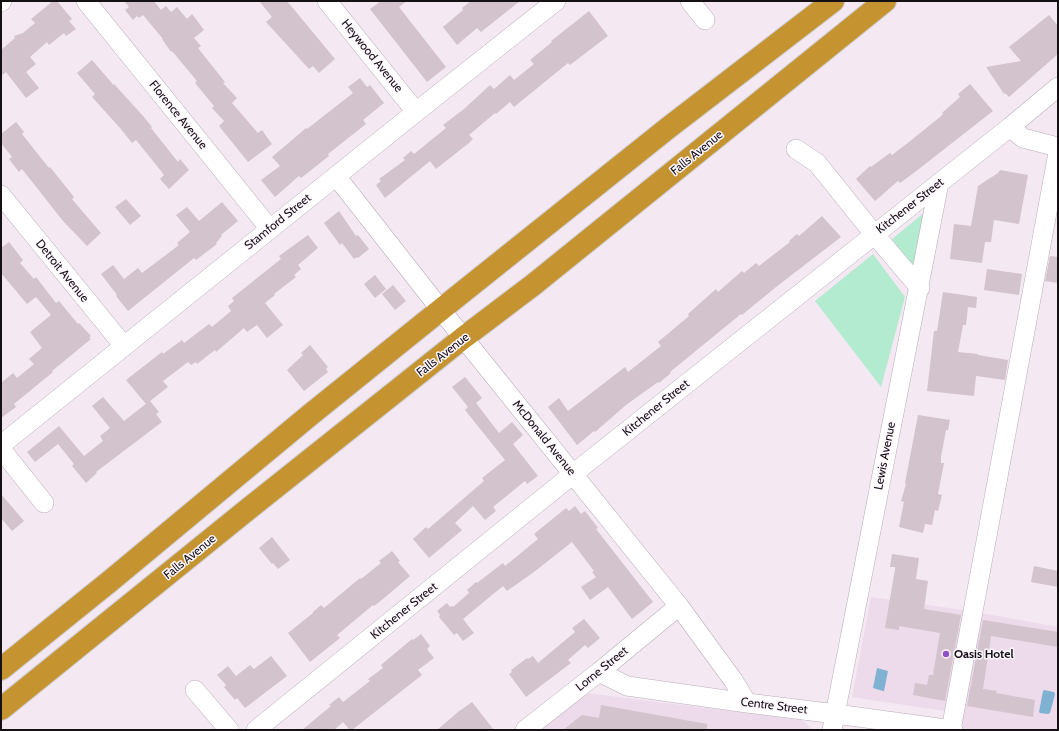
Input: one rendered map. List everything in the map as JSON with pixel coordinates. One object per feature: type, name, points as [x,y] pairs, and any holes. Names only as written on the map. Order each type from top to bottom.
[{"type":"highway","points":[[1,670],[140,557],[310,415],[674,123],[833,1]]},
{"type":"highway","name":"Falls Avenue","points":[[1,709],[254,505],[539,280],[885,1]]},
{"type":"highway","points":[[1,684],[40,652],[140,557]]},
{"type":"street","name":"Florence Avenue","points":[[86,1],[270,229]]},
{"type":"street","name":"Heywood Avenue","points":[[327,1],[416,112]]},
{"type":"street","name":"Stamford Street","points":[[1,445],[556,1]]},
{"type":"street","points":[[690,1],[705,20]]},
{"type":"street","name":"Kitchener Street","points":[[256,730],[573,474],[1010,127],[1058,87]]},
{"type":"street","points":[[1010,127],[1023,138],[1058,148]]},
{"type":"street","points":[[796,149],[817,163],[920,288]]},
{"type":"street","points":[[952,730],[1058,153]]},
{"type":"street","name":"McDonald Avenue","points":[[336,176],[441,310],[678,606],[734,680],[747,703]]},
{"type":"street","name":"Lewis Avenue","points":[[834,722],[907,345],[920,288],[939,183]]},
{"type":"street","name":"Detroit Avenue","points":[[1,195],[124,346]]},
{"type":"street","points":[[1,449],[44,503]]},
{"type":"street","name":"Lorne Street","points":[[525,730],[599,672],[678,606]]},
{"type":"street","name":"Centre Street","points":[[599,672],[627,686],[747,703],[834,722],[952,730]]},
{"type":"street","points":[[195,690],[229,730]]},
{"type":"shaded area","points":[[871,597],[970,611],[1058,627],[1058,730],[941,730],[945,711],[852,697]]},
{"type":"shaded area","points":[[586,693],[802,720],[813,730],[541,730]]},
{"type":"green space","points":[[925,212],[916,263],[911,264],[892,239]]},
{"type":"green space","points":[[873,254],[905,297],[881,387],[815,301]]},
{"type":"water","points":[[877,668],[888,671],[884,691],[873,688]]},
{"type":"water","points":[[1044,690],[1054,692],[1055,694],[1050,713],[1048,714],[1039,712]]},
{"type":"building","points":[[53,1],[57,1],[72,19],[69,21],[76,29],[66,36],[64,33],[49,45],[47,42],[30,57],[36,64],[26,72],[39,88],[26,98],[6,72],[1,76],[1,50],[15,38],[14,36],[23,33],[35,23],[31,19]]},
{"type":"building","points":[[124,1],[154,1],[161,10],[166,6],[171,12],[177,7],[187,19],[192,14],[204,30],[194,38],[201,46],[198,48],[225,82],[223,83],[237,98],[232,103],[258,133],[262,130],[272,144],[248,162],[219,126],[224,121],[212,108],[214,106],[195,83],[197,81],[172,51],[171,52],[163,39],[143,15],[139,18],[137,16],[133,20],[125,10],[129,7]]},
{"type":"building","points":[[259,1],[287,1],[335,59],[319,73],[313,66],[309,69],[266,22],[272,17]]},
{"type":"building","points":[[381,1],[407,1],[399,7],[446,67],[427,82],[370,9]]},
{"type":"building","points":[[471,1],[520,1],[481,32],[477,28],[457,45],[443,27]]},
{"type":"building","points":[[589,11],[608,36],[570,65],[568,63],[514,107],[510,102],[496,114],[495,113],[469,135],[473,139],[469,143],[436,169],[430,161],[385,198],[376,185],[381,181],[379,179],[405,160],[403,158],[411,151],[414,154],[446,128],[443,125],[464,109],[490,85],[494,89],[510,75],[514,80],[534,64],[530,60]]},
{"type":"building","points":[[1049,15],[1058,26],[1058,54],[1009,97],[1005,93],[1004,94],[986,67],[1021,61],[1009,47]]},
{"type":"building","points":[[92,60],[113,85],[114,84],[144,117],[178,162],[180,159],[189,170],[169,189],[160,179],[164,175],[161,171],[136,140],[132,143],[92,97],[95,94],[77,73]]},
{"type":"building","points":[[360,78],[367,87],[370,85],[384,103],[363,120],[366,124],[328,154],[329,156],[301,178],[299,176],[275,197],[261,180],[280,166],[272,157],[306,128],[307,129],[353,93],[348,87]]},
{"type":"building","points":[[970,84],[993,111],[915,172],[900,183],[898,181],[875,201],[856,179],[870,166],[871,167],[890,153],[892,155],[940,117],[943,114],[942,113],[960,97],[958,94]]},
{"type":"building","points":[[16,122],[24,132],[22,134],[74,197],[72,199],[101,233],[87,246],[63,221],[22,169],[19,172],[9,159],[12,157],[1,143],[1,134]]},
{"type":"building","points":[[1000,170],[1028,175],[1019,224],[994,220],[991,242],[985,242],[982,263],[950,259],[954,224],[971,226],[978,186],[998,173]]},
{"type":"building","points":[[126,199],[141,216],[130,225],[115,207]]},
{"type":"building","points":[[222,202],[238,221],[221,235],[222,236],[216,243],[217,244],[196,260],[194,258],[128,311],[101,274],[113,265],[124,279],[138,268],[142,273],[179,245],[177,243],[190,232],[176,215],[187,207],[199,221]]},
{"type":"building","points":[[339,211],[356,236],[358,235],[369,249],[358,258],[357,257],[354,259],[342,243],[340,245],[324,223]]},
{"type":"building","points":[[822,216],[841,237],[742,315],[741,314],[670,372],[671,373],[659,383],[658,382],[626,405],[595,432],[594,431],[577,445],[548,407],[559,398],[568,411],[625,367],[628,372],[661,346],[658,342],[689,316],[688,314],[716,289],[718,292],[742,271],[744,273],[756,263],[759,266],[790,242],[789,241],[797,234],[799,236]]},
{"type":"building","points":[[308,235],[318,248],[298,265],[301,269],[294,275],[296,277],[265,303],[283,325],[267,338],[257,325],[247,332],[244,328],[216,352],[215,350],[197,364],[196,362],[191,365],[188,362],[163,381],[168,387],[150,401],[159,412],[156,414],[162,422],[96,472],[97,473],[86,483],[72,466],[74,464],[58,444],[35,462],[27,452],[59,426],[84,456],[103,441],[100,436],[110,428],[92,406],[103,397],[124,421],[146,404],[126,380],[162,352],[163,354],[182,340],[184,343],[209,324],[212,327],[231,311],[228,306],[234,301],[232,298],[281,259],[279,256]]},
{"type":"building","points":[[9,242],[23,260],[20,263],[34,279],[36,277],[56,303],[59,301],[78,324],[79,323],[91,336],[89,338],[91,339],[14,404],[16,407],[1,418],[1,383],[13,373],[17,378],[34,364],[29,359],[42,348],[30,332],[51,315],[36,297],[27,304],[1,273],[1,248]]},
{"type":"building","points":[[1050,256],[1058,257],[1058,283],[1045,281]]},
{"type":"building","points":[[987,269],[1022,274],[1019,295],[984,290]]},
{"type":"building","points":[[375,275],[386,289],[375,298],[364,284]]},
{"type":"building","points":[[393,285],[406,301],[395,310],[382,294]]},
{"type":"building","points":[[943,292],[977,297],[976,308],[968,307],[966,325],[963,325],[958,352],[1008,360],[1005,380],[976,376],[974,396],[927,391],[934,331],[937,331]]},
{"type":"building","points":[[310,345],[328,367],[326,369],[328,372],[304,391],[287,370],[303,355],[301,353]]},
{"type":"building","points":[[465,377],[482,398],[476,403],[499,433],[512,422],[523,435],[513,444],[538,476],[527,484],[525,481],[493,507],[496,511],[485,520],[473,506],[455,523],[462,530],[429,558],[413,539],[426,527],[428,529],[484,481],[482,478],[505,460],[465,410],[468,407],[452,387]]},
{"type":"building","points":[[918,415],[950,420],[948,430],[946,430],[941,457],[941,463],[944,463],[938,494],[942,495],[938,511],[935,510],[932,525],[925,524],[923,533],[899,527],[904,502],[901,501],[906,484]]},
{"type":"building","points":[[1,494],[24,521],[12,531],[1,518]]},
{"type":"building","points":[[575,506],[581,514],[585,511],[598,528],[596,529],[653,602],[632,619],[608,587],[590,600],[581,587],[596,577],[592,572],[594,571],[572,542],[507,591],[503,586],[463,619],[474,633],[463,641],[457,633],[454,635],[439,617],[440,615],[437,611],[447,603],[450,607],[453,607],[469,593],[467,590],[476,582],[477,583],[503,563],[505,566],[538,539],[534,534],[566,508],[569,511]]},
{"type":"building","points":[[272,537],[290,560],[278,569],[259,548]]},
{"type":"building","points":[[392,551],[400,561],[398,562],[410,576],[337,635],[340,638],[310,662],[288,633],[321,605],[324,608],[360,578],[361,579],[381,563],[379,561]]},
{"type":"building","name":"Oasis Hotel","points":[[892,554],[919,558],[916,579],[928,581],[924,609],[961,615],[945,701],[913,695],[915,683],[927,685],[929,675],[933,675],[940,633],[899,626],[899,630],[885,628],[895,569],[895,567],[890,567]]},
{"type":"building","points":[[1034,566],[1058,571],[1058,587],[1031,582]]},
{"type":"building","points":[[584,619],[600,638],[588,648],[585,645],[568,660],[571,663],[526,697],[509,674],[512,672],[511,670],[527,658],[528,659],[533,656],[538,663],[575,632],[572,628]]},
{"type":"building","points":[[983,620],[1058,632],[1058,647],[991,636],[983,689],[997,691],[996,693],[1035,700],[1033,717],[967,706]]},
{"type":"building","points":[[421,634],[430,646],[427,649],[434,658],[418,670],[422,675],[352,730],[350,730],[343,722],[334,730],[302,730],[331,706],[329,705],[339,697],[343,702],[370,681],[368,679],[383,668],[381,665],[412,639],[413,640]]},
{"type":"building","points":[[271,656],[287,676],[245,708],[237,698],[235,700],[224,687],[226,685],[217,675],[228,666],[236,676],[250,665],[254,669]]},
{"type":"building","points":[[472,702],[494,730],[437,730],[458,712]]},
{"type":"building","points":[[601,705],[707,724],[707,730],[563,730],[582,715],[599,718]]},
{"type":"place","name":"Oasis Hotel","points":[[946,654]]}]
